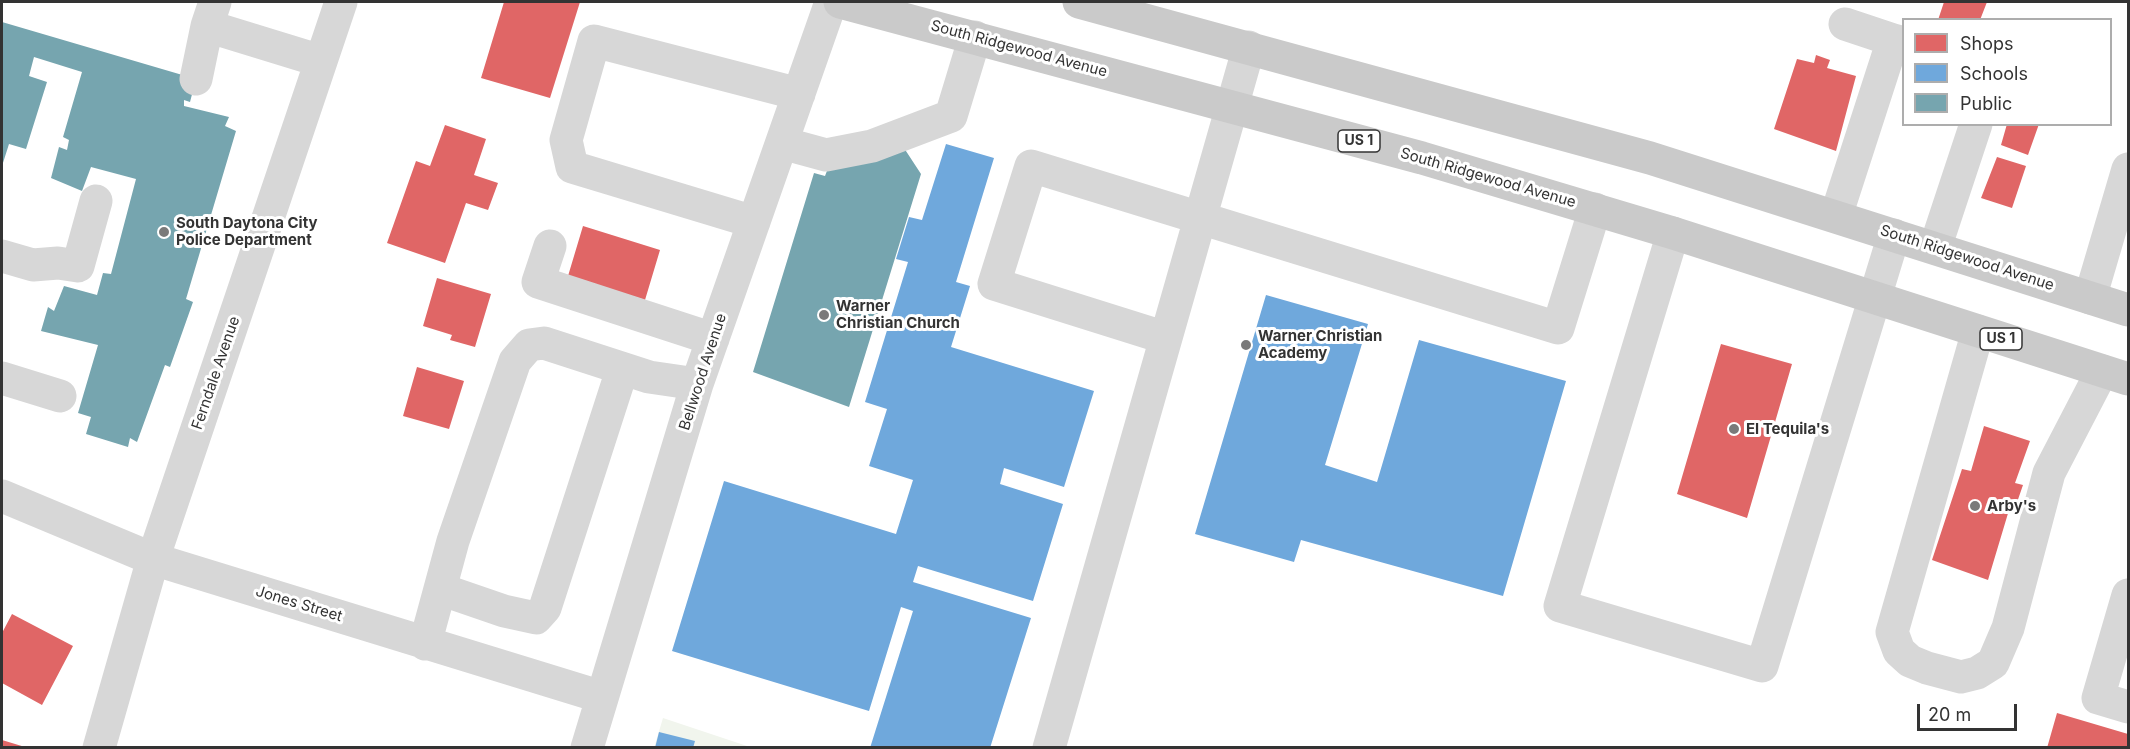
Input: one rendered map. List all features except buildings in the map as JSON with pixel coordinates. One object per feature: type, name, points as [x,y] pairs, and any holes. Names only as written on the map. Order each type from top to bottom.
[{"type":"main road","name":"South Ridgewood Avenue","points":[[840,2],[1411,155],[1673,233],[2115,375]]},
{"type":"main road","name":"South Ridgewood Avenue","points":[[1078,2],[1142,10],[1249,47],[1650,158],[2128,310]]},
{"type":"street","name":"Ferndale Avenue","points":[[99,747],[153,559],[341,2]]},
{"type":"street","name":"Bellwood Avenue","points":[[587,747],[697,384],[831,2]]},
{"type":"street","points":[[196,79],[211,14],[321,61]]},
{"type":"street","points":[[1836,216],[1898,42],[1845,24]]},
{"type":"street","points":[[782,142],[826,155],[872,146],[951,116],[975,37]]},
{"type":"street","points":[[754,222],[572,167],[566,140],[594,40],[799,94]]},
{"type":"street","points":[[1048,747],[1249,47]]},
{"type":"street","points":[[1935,248],[1975,126]]},
{"type":"street","points":[[1166,338],[994,285],[1031,166],[1558,328],[1595,210]]},
{"type":"street","points":[[2090,298],[2128,169]]},
{"type":"street","points":[[2,256],[33,265],[58,263],[78,266],[96,201]]},
{"type":"street","points":[[1673,233],[1560,606],[1762,666],[1894,235]]},
{"type":"street","points":[[550,246],[538,282],[713,339]]},
{"type":"street","points":[[1978,331],[1892,632],[1899,651],[1910,661],[1927,668],[1961,677],[1977,673],[1993,663],[2008,628],[2049,473],[2115,375]]},
{"type":"street","points":[[425,644],[453,541],[515,361],[529,345],[544,343],[622,370],[649,377],[697,384]]},
{"type":"street","points":[[440,589],[504,611],[536,618],[545,608],[622,370]]},
{"type":"street","points":[[2,378],[60,396]]},
{"type":"street","name":"Jones Street","points":[[2,496],[153,559],[602,697]]},
{"type":"street","points":[[2128,595],[2098,698],[2128,707]]},
{"type":"shaded area","points":[[663,718],[750,747],[654,748]]},
{"type":"place","name":"South Daytona City Police Department","points":[[164,232]]},
{"type":"place","name":"Warner Christian Church","points":[[824,315]]},
{"type":"place","name":"Warner Christian Academy","points":[[1246,345]]},
{"type":"place","name":"El Tequila's","points":[[1734,429]]},
{"type":"place","name":"Arby's","points":[[1975,506]]}]
